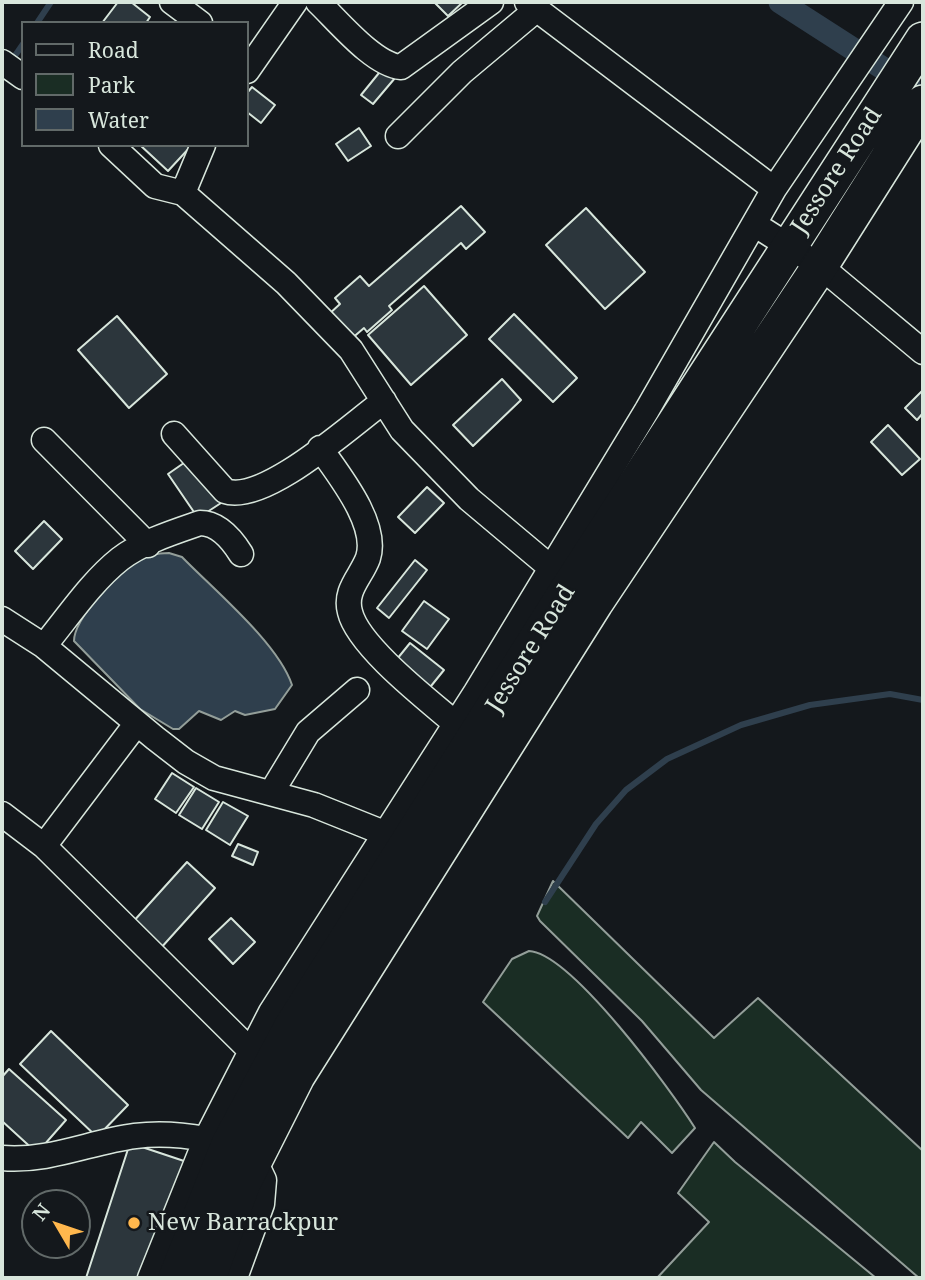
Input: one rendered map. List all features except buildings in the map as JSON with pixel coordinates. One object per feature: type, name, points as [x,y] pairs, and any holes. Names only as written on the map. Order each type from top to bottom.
[{"type":"highway","name":"Jessore Road","points":[[176,1278],[259,1059],[397,839],[572,585],[787,247],[923,40]]},
{"type":"highway","points":[[208,1278],[254,1159],[297,1076],[338,1009],[572,585],[820,266],[923,103]]},
{"type":"street","points":[[172,2],[197,21]]},
{"type":"street","points":[[248,65],[295,2]]},
{"type":"street","points":[[318,2],[376,56],[390,66],[401,67],[491,2]]},
{"type":"street","points":[[2,619],[44,646],[186,762],[214,778],[314,805],[397,839],[456,724],[572,585],[648,410],[774,189],[901,2]]},
{"type":"street","points":[[398,136],[531,6],[774,189]]},
{"type":"street","points":[[2,62],[21,76]]},
{"type":"street","points":[[113,147],[155,186],[183,193],[286,284],[342,341],[402,430],[469,499],[572,585]]},
{"type":"street","points":[[183,193],[202,147]]},
{"type":"street","points":[[754,224],[820,266],[875,308],[923,352]]},
{"type":"street","points":[[174,434],[225,491],[235,494],[261,488],[384,401]]},
{"type":"street","points":[[44,440],[148,545]]},
{"type":"street","points":[[320,448],[355,499],[369,541],[369,556],[350,590],[350,615],[378,654],[456,724]]},
{"type":"street","points":[[44,646],[119,560],[148,545],[200,523],[210,523],[235,545],[241,554]]},
{"type":"street","points":[[271,793],[308,733],[357,690]]},
{"type":"street","points":[[44,846],[137,723]]},
{"type":"street","points":[[2,814],[44,846],[259,1059],[206,1139],[150,1278]]},
{"type":"street","points":[[2,1158],[23,1160],[56,1155],[136,1136],[190,1136],[206,1139]]},
{"type":"street","points":[[235,1278],[262,1204],[264,1180],[254,1159]]},
{"type":"green space","points":[[553,881],[714,1038],[758,998],[923,1151],[923,1278],[919,1278],[701,1090],[642,1021],[540,921],[537,916]]},
{"type":"green space","points":[[529,951],[547,958],[594,998],[643,1056],[683,1110],[695,1128],[672,1153],[641,1122],[628,1138],[483,1002],[512,959]]},
{"type":"green space","points":[[714,1142],[876,1278],[657,1278],[709,1222],[678,1193]]},
{"type":"water","points":[[169,553],[182,557],[244,618],[285,669],[292,685],[275,709],[245,715],[235,711],[221,720],[199,711],[179,729],[173,729],[140,709],[74,641],[81,620],[119,575],[141,559]]},
{"type":"waterway","points":[[38,21],[51,2]]},
{"type":"waterway","points":[[780,2],[909,85]]},
{"type":"waterway","points":[[10,63],[21,47]]},
{"type":"waterway","points":[[545,902],[596,824],[626,790],[667,759],[741,725],[810,705],[890,694],[923,700]]},
{"type":"place","name":"New Barrackpur","points":[[134,1223]]}]
